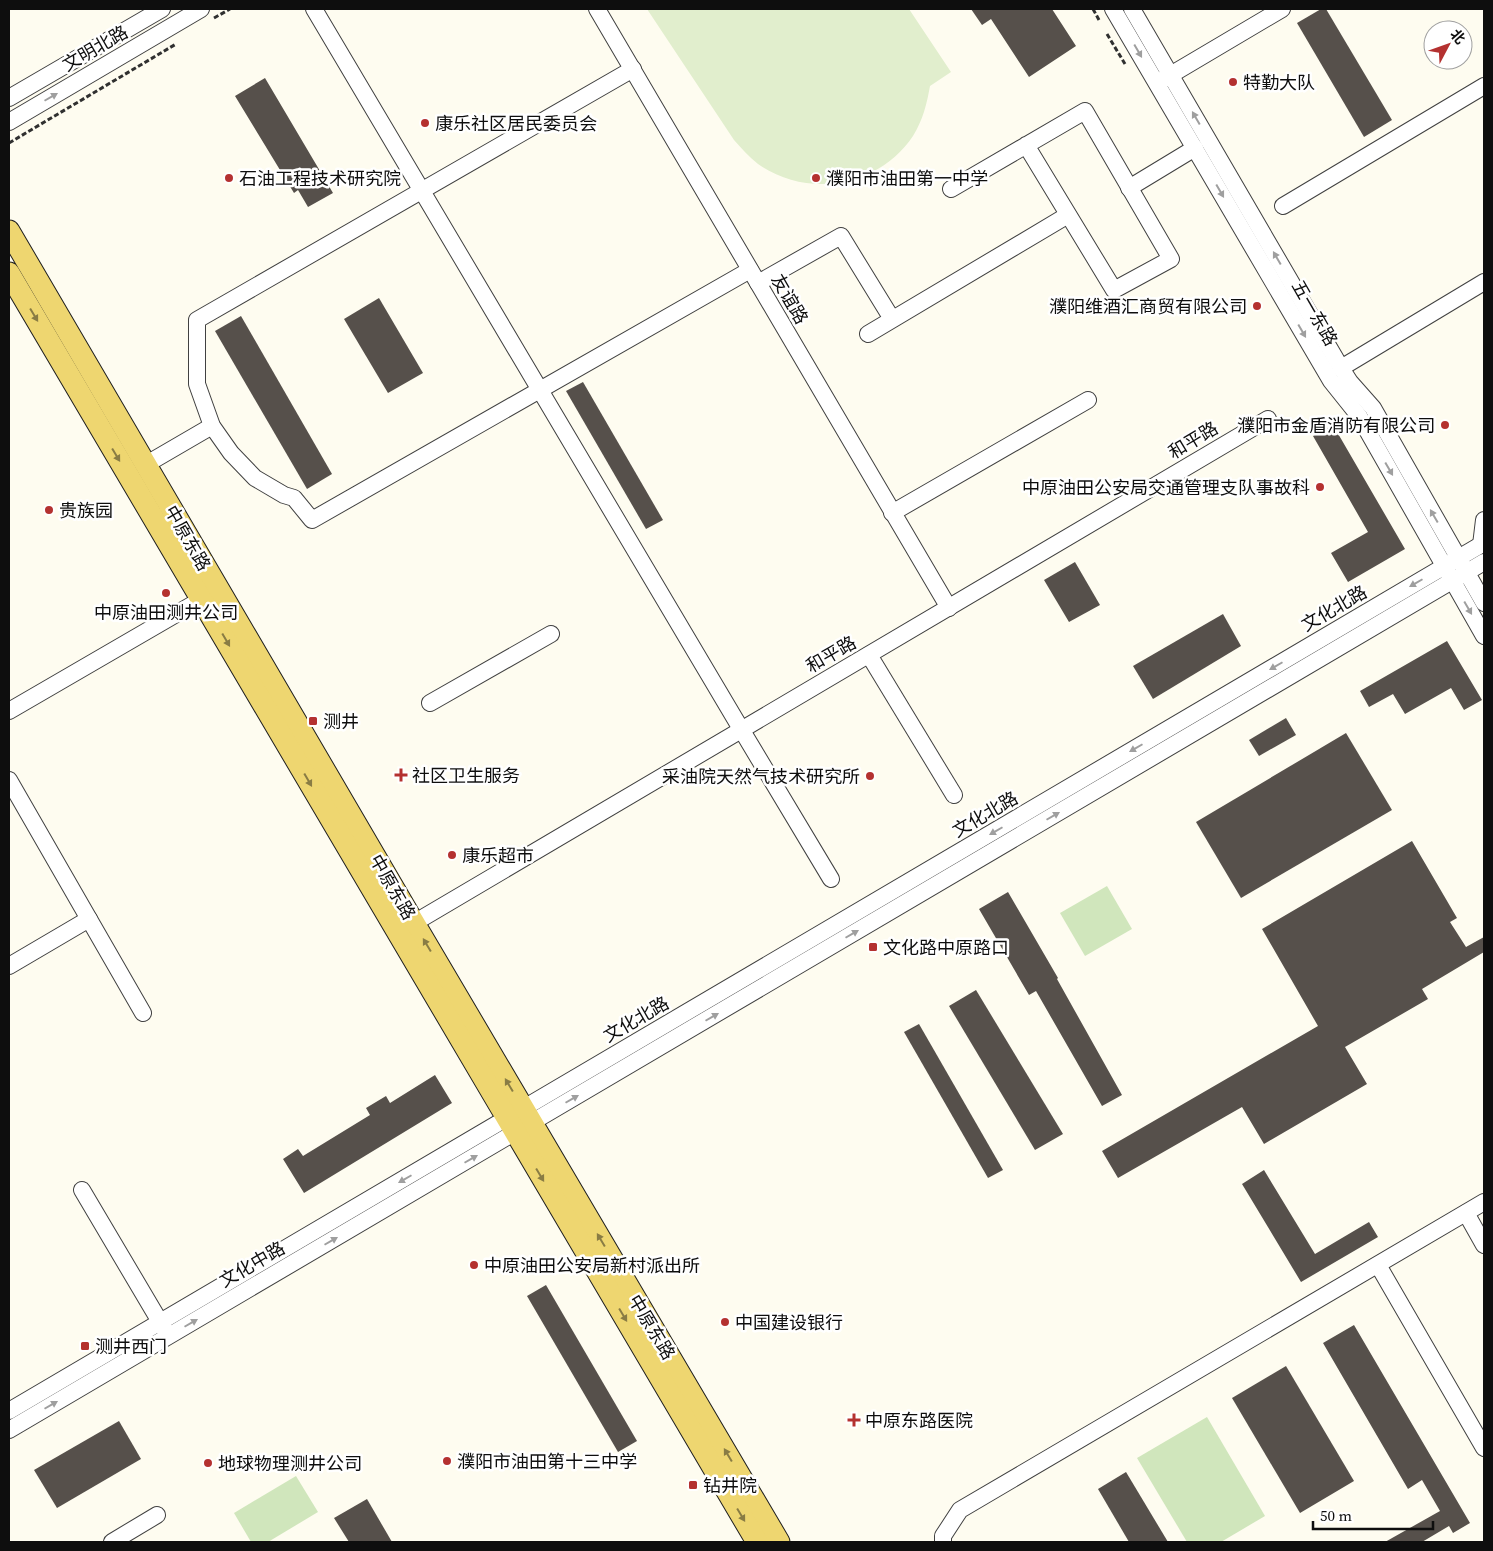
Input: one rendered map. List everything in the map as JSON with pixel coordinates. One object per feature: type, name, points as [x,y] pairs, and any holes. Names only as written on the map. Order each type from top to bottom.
[{"type":"main road","name":"中原东路","points":[[9,231],[414,923],[519,1121],[757,1542]]},
{"type":"main road","name":"中原东路","points":[[9,273],[202,599],[519,1121],[779,1542]]},
{"type":"street","name":"文明北路","points":[[9,98],[162,9]]},
{"type":"street","name":"文明北路","points":[[9,122],[201,9]]},
{"type":"street","points":[[314,9],[831,879]]},
{"type":"street","name":"友谊路","points":[[597,9],[949,608]]},
{"type":"street","name":"五一东路","points":[[1113,9],[1164,79],[1350,382],[1373,408],[1455,570],[1484,636]]},
{"type":"street","name":"五一东路","points":[[1132,9],[1195,148],[1331,381],[1359,416],[1455,570],[1484,603]]},
{"type":"street","points":[[1164,79],[1282,9]]},
{"type":"street","points":[[632,69],[197,320],[197,384],[212,426],[231,454],[255,478],[294,498],[312,520],[539,389],[754,276],[841,236],[892,319]]},
{"type":"street","points":[[1283,206],[1484,86]]},
{"type":"street","points":[[951,189],[1026,145],[1085,111],[1171,259],[1114,290],[1026,145]]},
{"type":"street","points":[[1129,188],[1195,148]]},
{"type":"street","points":[[868,334],[1068,214]]},
{"type":"street","points":[[1341,368],[1484,282]]},
{"type":"street","points":[[892,512],[1088,400]]},
{"type":"street","name":"和平路","points":[[414,923],[1268,419]]},
{"type":"street","points":[[145,465],[212,426]]},
{"type":"street","points":[[1483,544],[1484,520]]},
{"type":"street","name":"文化北路","points":[[519,1121],[1455,570],[1483,544]]},
{"type":"street","name":"文化北路","points":[[1455,570],[1484,562]]},
{"type":"street","points":[[9,711],[202,599]]},
{"type":"street","points":[[430,703],[550,634]]},
{"type":"street","points":[[869,655],[954,795]]},
{"type":"street","points":[[9,780],[143,1013]]},
{"type":"street","points":[[9,966],[89,919]]},
{"type":"street","name":"文化中路","points":[[9,1430],[164,1330],[519,1121]]},
{"type":"street","points":[[82,1190],[164,1330]]},
{"type":"street","points":[[943,1542],[943,1536],[960,1510],[1484,1202]]},
{"type":"street","points":[[1466,1213],[1484,1245]]},
{"type":"street","points":[[1378,1265],[1482,1439]]},
{"type":"street","name":"文化中路","points":[[9,1411],[164,1330]]},
{"type":"street","points":[[112,1542],[157,1515]]},
{"type":"green space","name":"濮阳市油田第一中学","points":[[647,9],[909,9],[951,72],[930,86],[924,111],[913,136],[899,153],[881,167],[862,176],[842,182],[820,184],[799,182],[778,175],[758,164],[734,140]]},
{"type":"green space","points":[[1107,886],[1132,929],[1085,956],[1060,913]]},
{"type":"green space","points":[[1207,1417],[1265,1516],[1221,1542],[1187,1542],[1137,1458]]},
{"type":"green space","points":[[296,1476],[318,1512],[268,1542],[251,1542],[234,1513]]},
{"type":"building","points":[[971,9],[1052,9],[1076,46],[1029,77],[991,19],[982,25]]},
{"type":"building","points":[[1321,9],[1326,9],[1392,120],[1364,137],[1297,23]]},
{"type":"building","points":[[265,78],[333,193],[308,207],[298,190],[294,193],[235,96]]},
{"type":"building","points":[[379,298],[423,373],[388,393],[344,319]]},
{"type":"building","points":[[241,316],[332,474],[307,489],[215,331]]},
{"type":"building","points":[[583,382],[663,520],[646,529],[566,391]]},
{"type":"building","points":[[1333,425],[1405,549],[1348,582],[1331,553],[1368,532],[1313,436]]},
{"type":"building","points":[[1075,562],[1100,605],[1069,622],[1044,580]]},
{"type":"building","points":[[1223,614],[1241,646],[1153,699],[1133,666]]},
{"type":"building","points":[[1447,641],[1482,700],[1464,710],[1451,688],[1405,714],[1393,694],[1369,707],[1360,691]]},
{"type":"building","points":[[1286,718],[1296,735],[1259,756],[1249,740]]},
{"type":"building","points":[[1346,733],[1392,810],[1241,898],[1196,822]]},
{"type":"building","points":[[1412,841],[1457,918],[1450,922],[1466,947],[1484,937],[1484,952],[1422,989],[1428,999],[1345,1047],[1367,1084],[1264,1144],[1242,1107],[1118,1178],[1102,1151],[1318,1026],[1262,929]]},
{"type":"building","points":[[1008,892],[1122,1095],[1102,1106],[1036,991],[1029,995],[979,909]]},
{"type":"building","points":[[976,990],[1063,1134],[1035,1150],[949,1006]]},
{"type":"building","points":[[919,1024],[1003,1170],[988,1178],[904,1032]]},
{"type":"building","points":[[435,1075],[452,1103],[304,1193],[283,1159],[298,1149],[303,1156],[370,1115],[366,1108],[386,1096],[390,1103]]},
{"type":"building","points":[[1264,1170],[1315,1254],[1369,1222],[1378,1237],[1301,1282],[1242,1184]]},
{"type":"building","points":[[546,1285],[637,1441],[618,1452],[527,1296]]},
{"type":"building","points":[[1354,1325],[1470,1523],[1453,1533],[1449,1526],[1422,1542],[1385,1542],[1440,1511],[1422,1480],[1408,1489],[1323,1343]]},
{"type":"building","points":[[1286,1366],[1354,1481],[1300,1513],[1232,1398]]},
{"type":"building","points":[[119,1421],[141,1459],[57,1508],[34,1470]]},
{"type":"building","points":[[1126,1472],[1168,1542],[1129,1542],[1098,1489]]},
{"type":"building","points":[[367,1499],[392,1542],[349,1542],[334,1518]]},
{"type":"place","name":"特勤大队","points":[[1233,82]]},
{"type":"place","name":"康乐社区居民委员会","points":[[425,123]]},
{"type":"place","name":"石油工程技术研究院","points":[[229,178]]},
{"type":"place","name":"濮阳市油田第一中学","points":[[816,178]]},
{"type":"place","name":"濮阳维酒汇商贸有限公司","points":[[1257,306]]},
{"type":"place","name":"濮阳市金盾消防有限公司","points":[[1445,425]]},
{"type":"place","name":"中原油田公安局交通管理支队事故科","points":[[1320,487]]},
{"type":"place","name":"贵族园","points":[[49,510]]},
{"type":"place","name":"中原油田测井公司","points":[[166,593]]},
{"type":"place","name":"测井","points":[[313,721]]},
{"type":"place","name":"社区卫生服务","points":[[401,775]]},
{"type":"place","name":"采油院天然气技术研究所","points":[[870,776]]},
{"type":"place","name":"康乐超市","points":[[452,855]]},
{"type":"place","name":"文化路中原路口","points":[[873,947]]},
{"type":"place","name":"中原油田公安局新村派出所","points":[[474,1265]]},
{"type":"place","name":"中国建设银行","points":[[725,1322]]},
{"type":"place","name":"测井西门","points":[[85,1346]]},
{"type":"place","name":"中原东路医院","points":[[854,1420]]},
{"type":"place","name":"濮阳市油田第十三中学","points":[[447,1461]]},
{"type":"place","name":"地球物理测井公司","points":[[208,1463]]},
{"type":"place","name":"钻井院","points":[[693,1485]]}]
